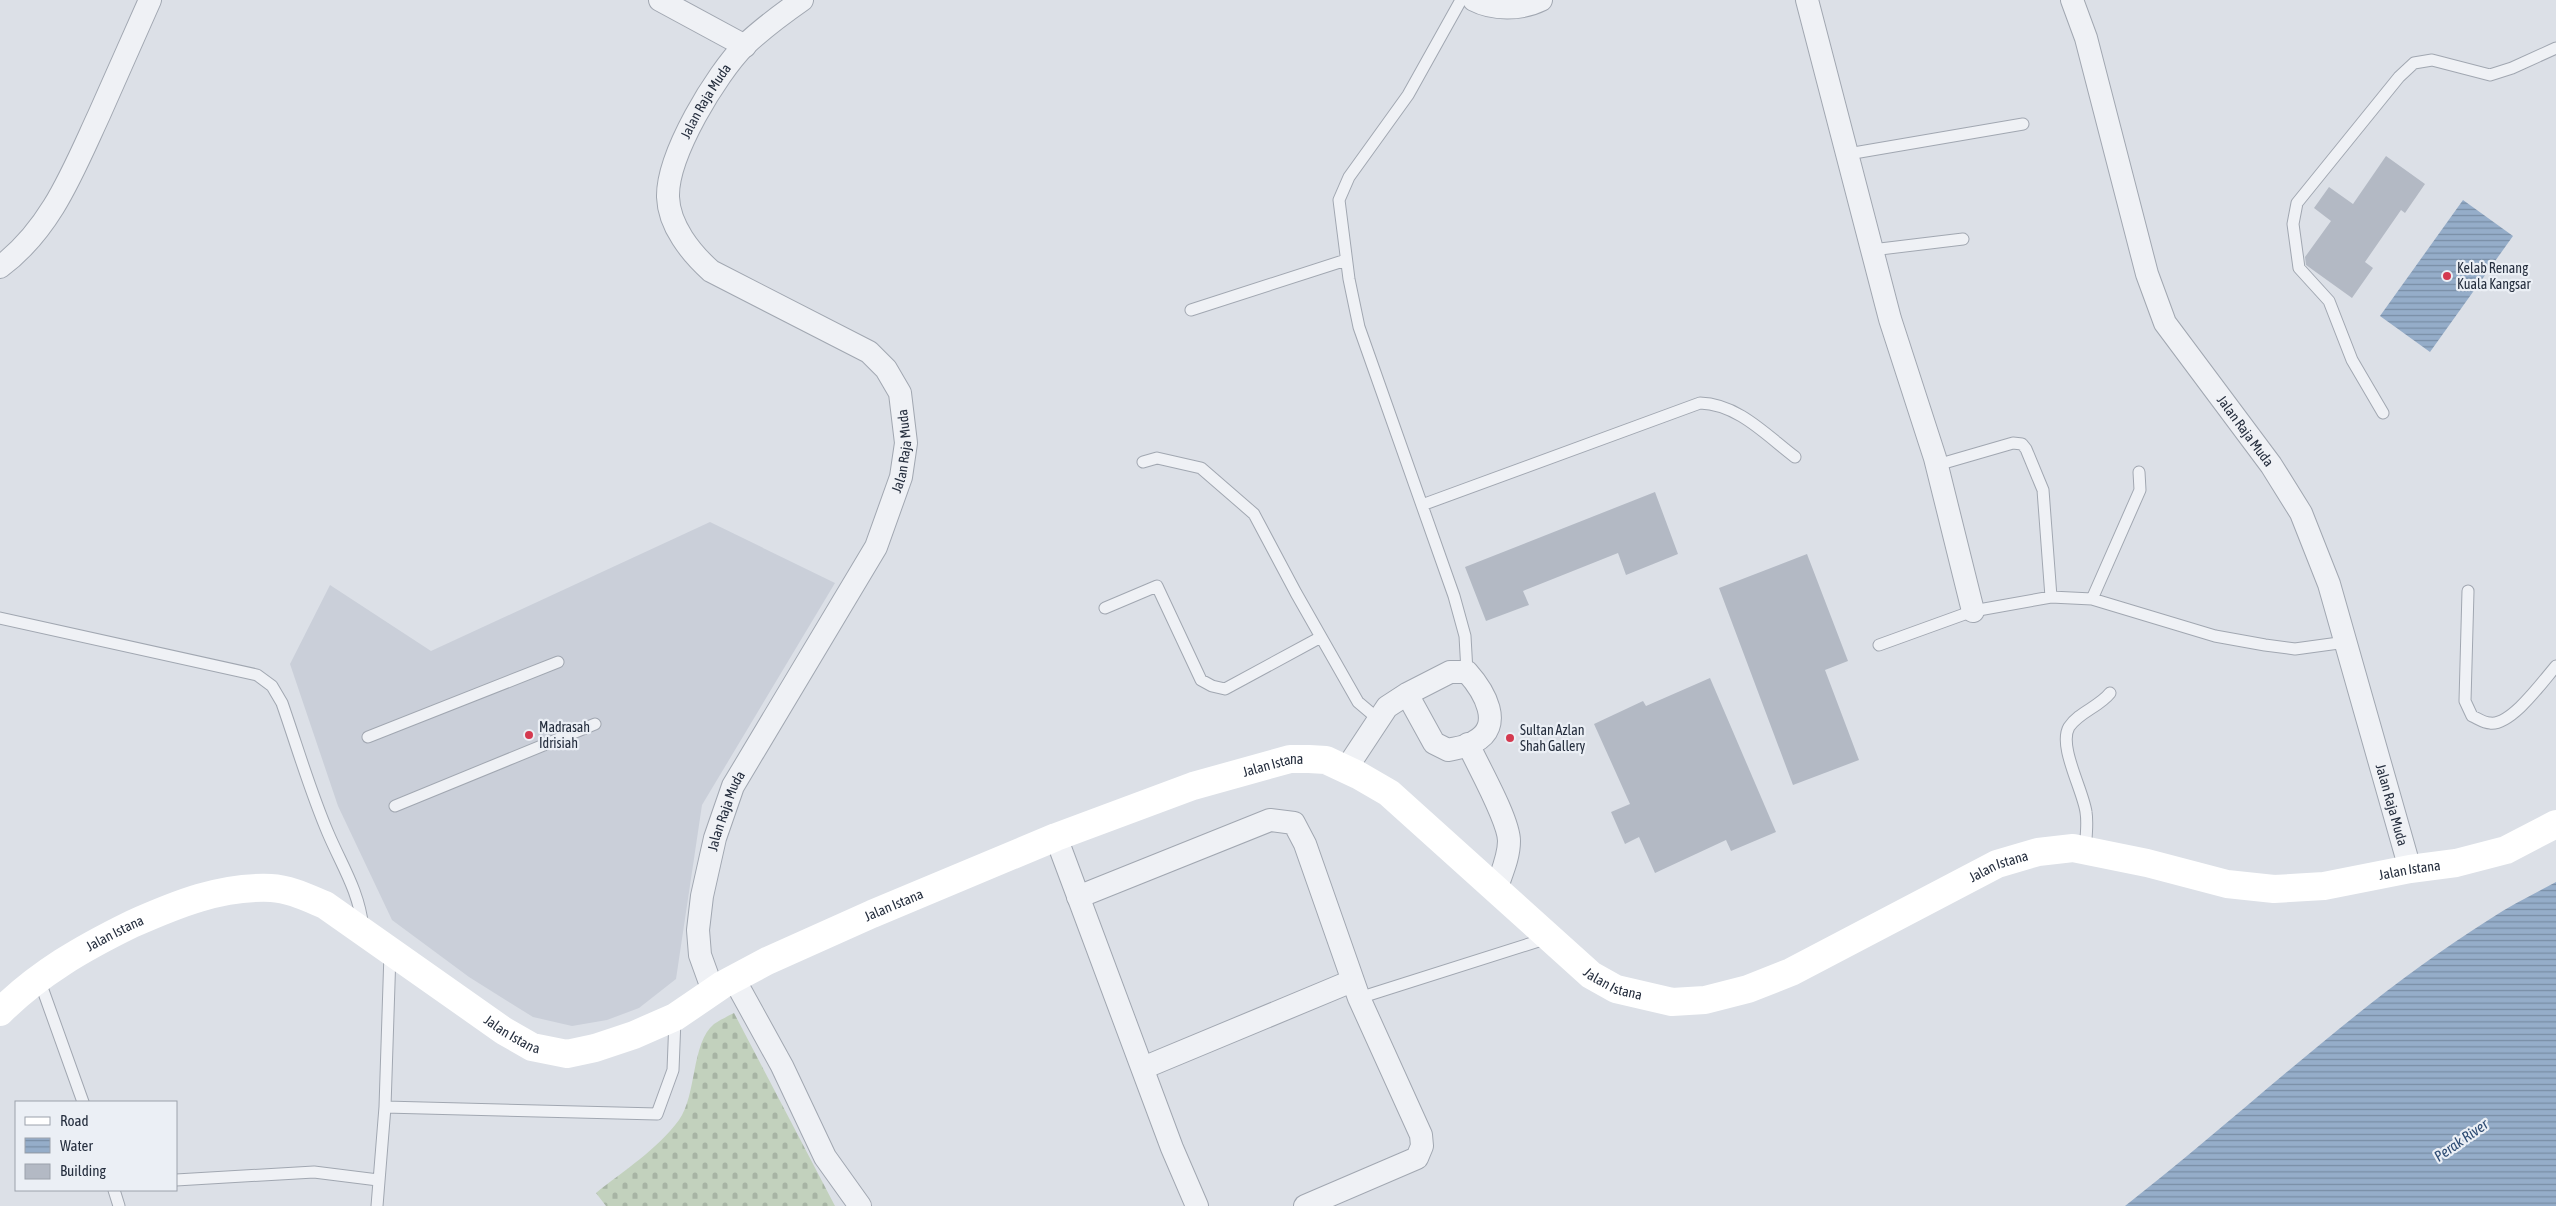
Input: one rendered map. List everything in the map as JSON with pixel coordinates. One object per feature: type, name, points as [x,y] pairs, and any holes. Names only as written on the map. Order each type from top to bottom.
[{"type":"street","points":[[0,267],[40,230],[68,183],[150,0]]},
{"type":"street","points":[[660,0],[745,46]]},
{"type":"street","name":"Jalan Raja Muda","points":[[802,0],[745,46],[716,80],[695,117],[680,150],[672,175],[668,197],[673,219],[694,255],[712,271],[868,352],[874,357],[886,369],[900,393],[906,443],[901,477],[876,546],[733,786],[715,838],[702,896],[698,930],[700,955],[782,1066],[825,1157],[860,1206]]},
{"type":"street","points":[[1474,0],[1488,7],[1512,7],[1541,0]]},
{"type":"street","points":[[1806,0],[1890,319],[1937,465],[1973,611]]},
{"type":"street","name":"Jalan Raja Muda","points":[[2072,0],[2086,38],[2147,274],[2165,324],[2271,465],[2301,513],[2329,584],[2410,868]]},
{"type":"street","points":[[1346,769],[1378,719],[1388,707],[1407,694],[1450,672],[1467,672],[1479,686],[1491,714],[1488,730],[1475,742],[1448,750],[1434,743],[1407,694]]},
{"type":"street","points":[[1468,744],[1502,818],[1509,840],[1507,857],[1496,890]]},
{"type":"street","name":"Jalan Istana","points":[[0,1012],[24,988],[86,946],[174,905],[237,889],[272,888],[300,894],[325,905],[477,1014],[532,1047],[566,1054],[595,1048],[634,1035],[675,1017],[723,985],[767,961],[872,914],[1056,837],[1193,786],[1290,759],[1326,760],[1389,793],[1591,975],[1616,989],[1672,1002],[1704,1000],[1748,989],[1791,972],[1997,864],[2038,852],[2073,848],[2086,850],[2147,862],[2228,884],[2274,889],[2324,886],[2410,868],[2456,862],[2506,850],[2556,824]]},
{"type":"street","points":[[1078,897],[1270,820],[1294,823],[1305,844],[1355,989],[1421,1136],[1422,1146],[1417,1158],[1305,1206]]},
{"type":"street","points":[[1056,837],[1172,1148],[1197,1206]]},
{"type":"street","points":[[1143,1068],[1355,989]]},
{"type":"lane","points":[[1461,0],[1408,95],[1349,176],[1339,200],[1346,260],[1359,327],[1454,596],[1465,636],[1467,672]]},
{"type":"lane","points":[[2383,413],[2352,360],[2329,301],[2299,268],[2293,224],[2297,203],[2399,76],[2414,63],[2432,60],[2490,75],[2512,68],[2556,48]]},
{"type":"lane","points":[[1848,154],[2023,124]]},
{"type":"lane","points":[[1872,250],[1963,239]]},
{"type":"lane","points":[[1192,310],[1346,260]]},
{"type":"lane","points":[[1422,505],[1700,403],[1715,404],[1728,408],[1795,458]]},
{"type":"lane","points":[[1937,465],[2013,443],[2022,444],[2026,449],[2043,490],[2051,597]]},
{"type":"lane","points":[[1143,462],[1157,458],[1201,468],[1254,514],[1358,702],[1378,719]]},
{"type":"lane","points":[[2092,600],[2140,490],[2139,472]]},
{"type":"lane","points":[[1105,608],[1157,586],[1201,680],[1212,686],[1225,689],[1321,637]]},
{"type":"lane","points":[[2468,591],[2465,701],[2472,716],[2489,723],[2498,723],[2514,713],[2556,666]]},
{"type":"lane","points":[[1879,645],[1973,611],[2051,597],[2092,600],[2215,636],[2265,645],[2296,649],[2346,642]]},
{"type":"lane","points":[[0,618],[257,675],[272,686],[282,703],[328,833],[361,906],[363,932]]},
{"type":"lane","points":[[368,737],[558,662]]},
{"type":"lane","points":[[2086,850],[2086,813],[2065,741],[2068,728],[2076,718],[2102,703],[2110,693]]},
{"type":"lane","points":[[395,806],[596,724]]},
{"type":"lane","points":[[1355,989],[1548,938]]},
{"type":"lane","points":[[377,1206],[385,1107],[390,951]]},
{"type":"lane","points":[[39,977],[83,1101]]},
{"type":"lane","points":[[385,1107],[657,1114],[673,1070],[675,1017]]},
{"type":"lane","points":[[178,1180],[314,1172],[378,1180]]},
{"type":"lane","points":[[114,1191],[119,1206]]},
{"type":"shaded area","name":"Madrasah Idrisiah","points":[[710,522],[835,583],[702,805],[676,979],[639,1008],[607,1020],[572,1026],[533,1017],[469,977],[392,920],[338,806],[290,664],[330,585],[431,651]]},
{"type":"green space","points":[[734,1013],[835,1206],[606,1206],[596,1193],[651,1150],[671,1131],[685,1109],[701,1044],[714,1024]]},
{"type":"water","name":"Kelab Renang Kuala Kangsar","points":[[2463,200],[2513,236],[2430,352],[2380,316]]},
{"type":"water","name":"Perak River","points":[[2556,882],[2556,1206],[2125,1206],[2395,985],[2498,914]]},
{"type":"building","points":[[2386,156],[2425,184],[2405,213],[2401,210],[2365,262],[2373,268],[2352,298],[2306,265],[2305,257],[2331,221],[2314,208],[2329,187],[2353,204]]},
{"type":"building","points":[[1655,492],[1678,554],[1626,575],[1618,553],[1523,591],[1529,605],[1486,621],[1465,567]]},
{"type":"building","points":[[1807,554],[1848,661],[1825,670],[1859,760],[1793,785],[1719,588]]},
{"type":"building","points":[[1710,678],[1776,832],[1731,851],[1726,840],[1655,873],[1639,837],[1625,844],[1611,812],[1630,804],[1594,724],[1643,701],[1646,706]]},
{"type":"place","name":"Kelab Renang Kuala Kangsar","points":[[2447,276]]},
{"type":"place","name":"Madrasah Idrisiah","points":[[529,735]]},
{"type":"place","name":"Sultan Azlan Shah Gallery","points":[[1510,738]]}]
